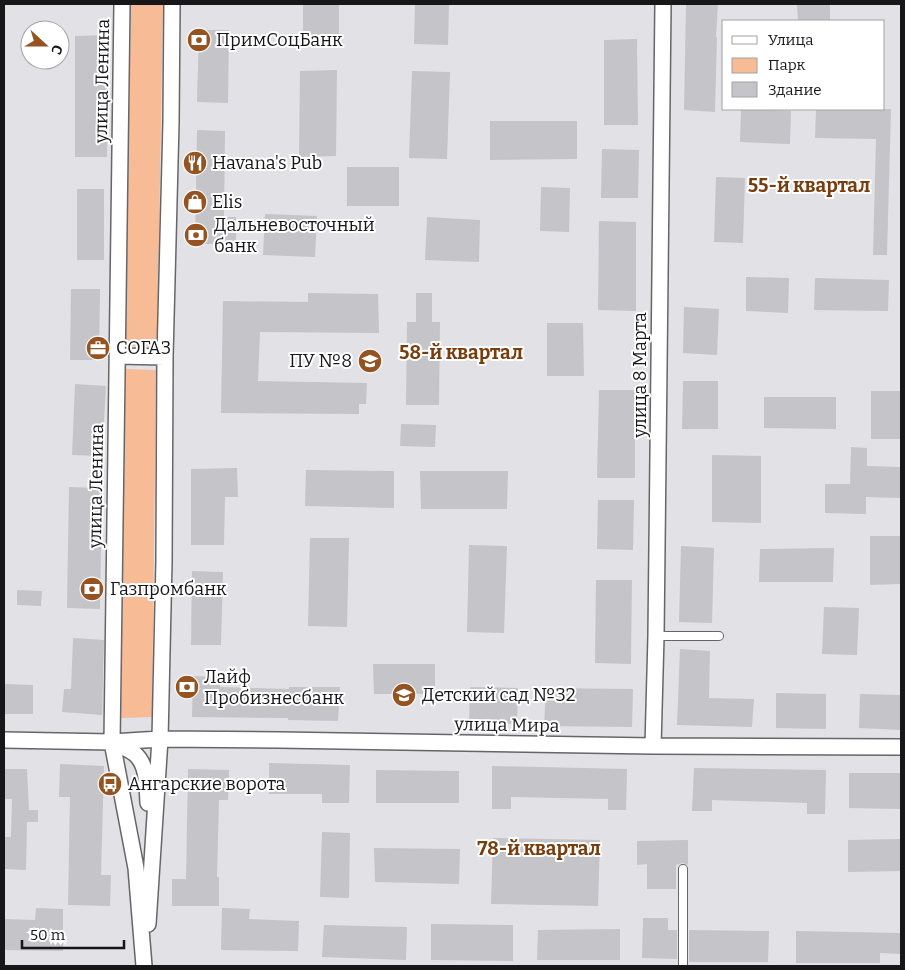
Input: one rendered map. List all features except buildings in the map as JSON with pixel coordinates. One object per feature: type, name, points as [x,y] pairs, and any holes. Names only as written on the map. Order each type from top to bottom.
[{"type":"street","name":"улица Ленина","points":[[122,4],[112,742],[136,868],[145,966]]},
{"type":"street","name":"улица Ленина","points":[[145,966],[160,739],[172,4]]},
{"type":"street","name":"улица 8 Марта","points":[[653,746],[656,636],[663,4]]},
{"type":"street","points":[[117,356],[165,357]]},
{"type":"street","name":"улица Мира","points":[[4,740],[112,742],[160,739],[653,746],[901,747]]},
{"type":"street","name":"улица Мира","points":[[112,742],[135,754],[142,764],[146,778],[152,856]]},
{"type":"lane","points":[[656,636],[719,636]]},
{"type":"lane","points":[[683,869],[683,966]]},
{"type":"green space","points":[[131,4],[163,4],[157,347],[125,346]]},
{"type":"green space","points":[[125,369],[156,370],[152,717],[121,718]]},
{"type":"place","name":"ПримСоцБанк","points":[[199,40]]},
{"type":"place","name":"Havana's Pub","points":[[195,163]]},
{"type":"place","name":"Elis","points":[[195,202]]},
{"type":"place","name":"Дальневосточный банк","points":[[196,235]]},
{"type":"place","name":"СОГАЗ","points":[[98,348]]},
{"type":"place","name":"ПУ №8","points":[[370,361]]},
{"type":"place","name":"Газпромбанк","points":[[92,589]]},
{"type":"place","name":"Лайф Пробизнесбанк","points":[[187,687]]},
{"type":"place","name":"Детский сад №32","points":[[404,695]]},
{"type":"place","name":"Ангарские ворота","points":[[110,784]]},
{"type":"district","name":"55-й квартал","points":[[809,185]]},
{"type":"district","name":"58-й квартал","points":[[461,352]]},
{"type":"district","name":"78-й квартал","points":[[539,848]]}]
